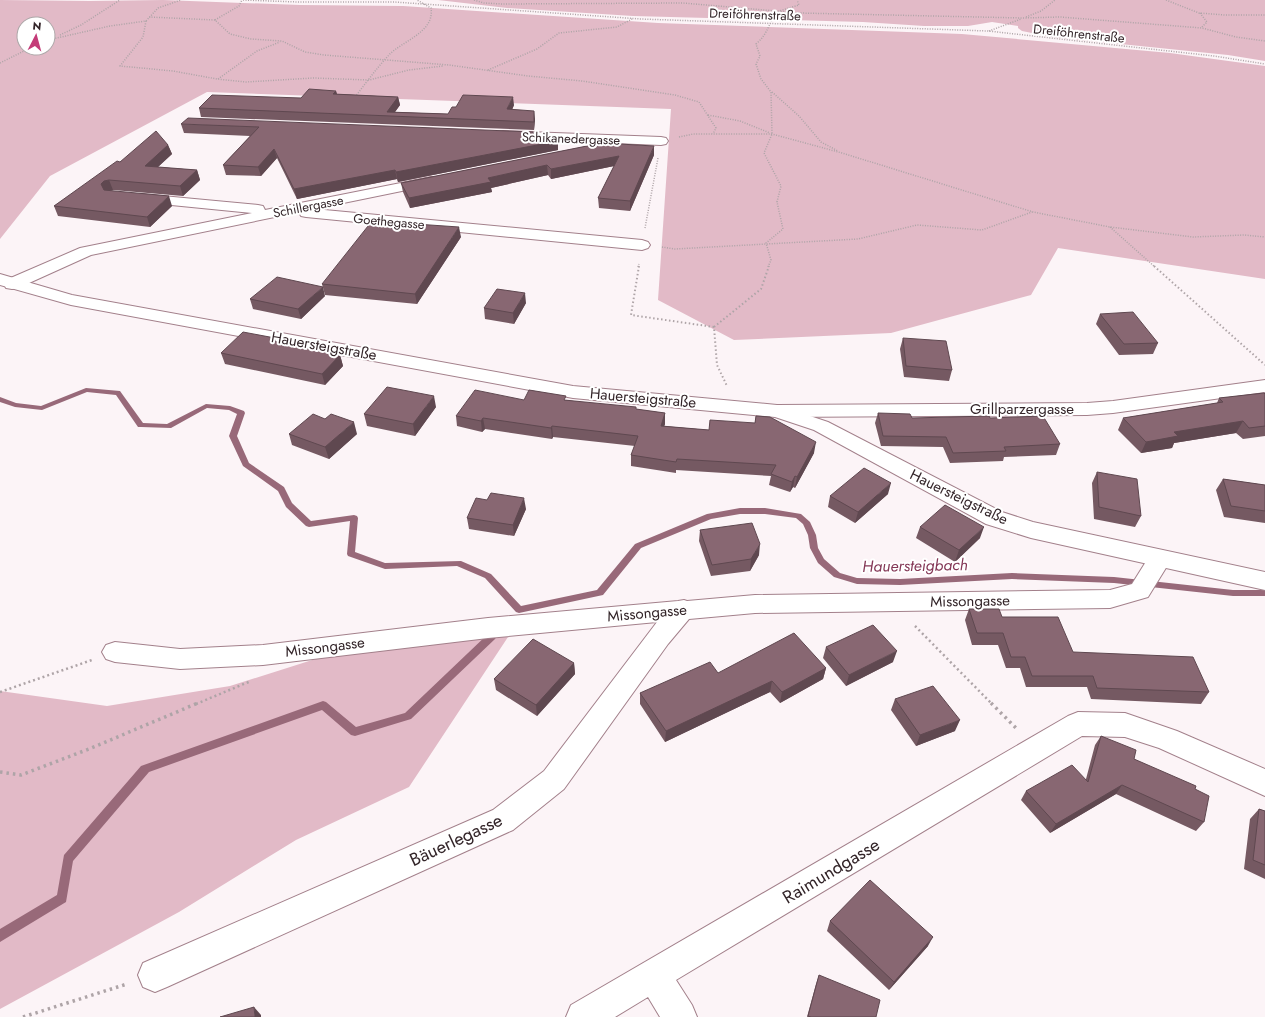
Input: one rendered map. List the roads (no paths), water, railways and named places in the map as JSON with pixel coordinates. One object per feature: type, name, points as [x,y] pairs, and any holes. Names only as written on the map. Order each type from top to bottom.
[{"type":"street","name":"Schikanedergasse","points":[[493,135],[661,141]]},
{"type":"street","points":[[578,151],[601,147],[604,139]]},
{"type":"street","name":"Schillergasse","points":[[6,282],[86,251],[446,178]]},
{"type":"street","name":"Goethegasse","points":[[128,197],[642,245]]},
{"type":"street","name":"Hauersteigstraße","points":[[6,282],[71,300],[573,392],[777,411],[821,426],[994,518],[1153,570],[1265,581]]},
{"type":"street","name":"Grillparzergasse","points":[[777,411],[1087,409],[1113,407],[1265,386]]},
{"type":"street","name":"Missongasse","points":[[115,652],[180,660],[263,655],[488,628],[684,609],[755,604],[1110,599],[1140,591],[1153,570]]},
{"type":"street","name":"Bäuerlegasse","points":[[155,975],[503,820],[554,780],[659,637],[684,609]]},
{"type":"street","name":"Raimundgasse","points":[[583,1017],[1078,724],[1125,725],[1167,739],[1265,783]]},
{"type":"street","points":[[654,976],[680,1017]]},
{"type":"waterway","name":"Hauersteigbach","points":[[0,399],[15,405],[42,408],[86,390],[118,393],[141,425],[168,426],[206,406],[230,408],[241,413],[233,436],[246,464],[281,489],[289,505],[309,524],[354,518],[351,554],[385,566],[458,563],[488,576],[519,610],[600,593],[638,546],[710,516],[740,511],[765,511],[798,516],[806,522],[812,535],[814,548],[821,561],[837,575],[857,581],[900,582],[1012,576],[1114,580],[1233,593],[1265,593]]},
{"type":"waterway","points":[[0,936],[62,898],[68,859],[145,769],[323,705],[355,732],[408,716],[492,636]]}]
